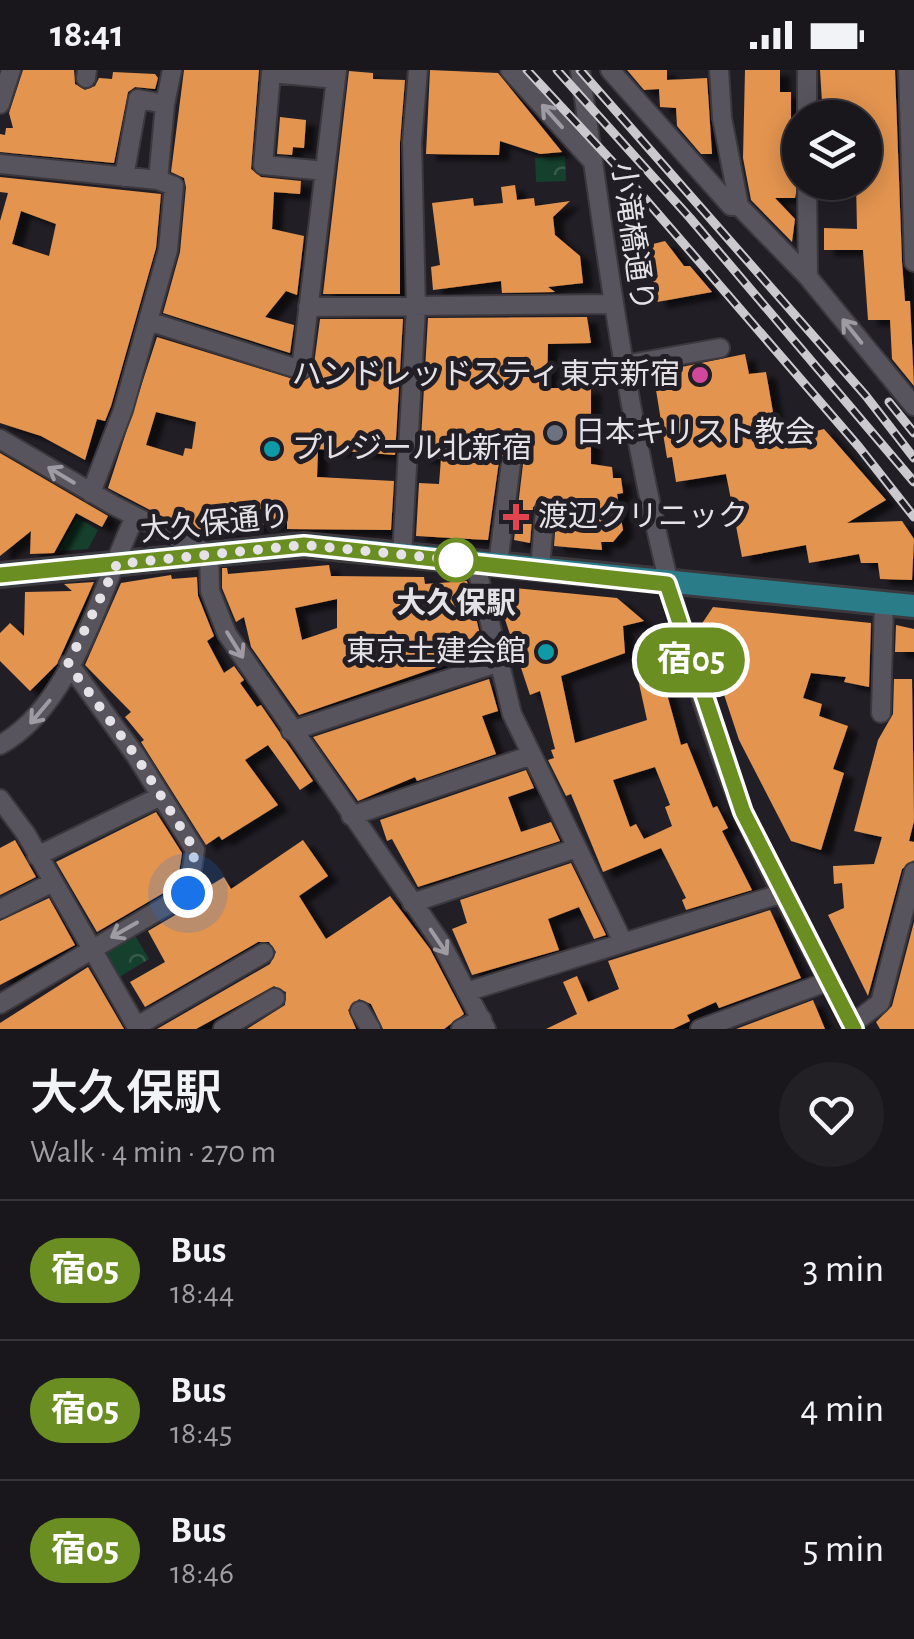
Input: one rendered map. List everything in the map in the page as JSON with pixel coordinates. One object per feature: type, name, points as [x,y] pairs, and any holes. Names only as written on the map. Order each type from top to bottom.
[{"type":"main road","name":"大久保通り","points":[[0,576],[304,545],[914,606]]},
{"type":"street","points":[[0,104],[11,70]]},
{"type":"street","points":[[158,180],[172,70]]},
{"type":"street","points":[[402,556],[416,308],[412,142],[418,70]]},
{"type":"street","points":[[510,70],[593,162]]},
{"type":"street","name":"小滝橋通り","points":[[580,70],[612,304],[667,584],[726,771],[853,1027]]},
{"type":"street","points":[[610,70],[730,206],[739,206]]},
{"type":"street","points":[[719,70],[722,118],[739,206],[808,277],[914,406]]},
{"type":"street","points":[[807,70],[807,100]]},
{"type":"street","points":[[908,70],[914,262]]},
{"type":"street","points":[[148,321],[300,370],[325,170],[336,75],[271,73],[263,165],[325,170]]},
{"type":"street","points":[[124,177],[138,100],[165,104]]},
{"type":"street","points":[[0,164],[158,180],[174,186],[174,228],[123,410],[91,493]]},
{"type":"street","points":[[808,200],[808,277]]},
{"type":"street","points":[[308,306],[612,304]]},
{"type":"street","points":[[624,365],[720,348]]},
{"type":"street","points":[[0,438],[91,493],[208,554],[210,591],[227,634],[469,991],[484,1024],[460,1029]]},
{"type":"street","points":[[511,463],[486,562],[500,662],[512,714],[623,942]]},
{"type":"street","points":[[540,568],[545,509]]},
{"type":"street","points":[[0,745],[21,733],[48,706],[136,516]]},
{"type":"street","points":[[881,713],[884,603]]},
{"type":"street","points":[[291,730],[500,662]]},
{"type":"street","points":[[0,1004],[188,893],[195,850],[68,664]]},
{"type":"street","points":[[351,816],[532,756]]},
{"type":"street","points":[[37,856],[160,796]]},
{"type":"street","points":[[0,799],[138,1028],[264,953]]},
{"type":"street","points":[[412,902],[577,848]]},
{"type":"street","points":[[853,1027],[880,1003],[914,872]]},
{"type":"street","points":[[0,909],[51,882]]},
{"type":"street","points":[[469,991],[784,893]]},
{"type":"street","points":[[700,1029],[828,980]]},
{"type":"street","points":[[230,1027],[275,998]]},
{"type":"street","points":[[360,1012],[371,1029]]},
{"type":"green space","points":[[565,156],[566,181],[536,182],[535,158]]},
{"type":"green space","points":[[77,517],[98,530],[88,549],[58,551]]},
{"type":"green space","points":[[133,932],[149,959],[116,979],[100,952]]},
{"type":"building","points":[[23,70],[74,70],[75,84],[85,90],[95,86],[99,78],[112,79],[113,72],[155,74],[158,78],[155,89],[135,87],[128,92],[114,163],[0,152],[0,134],[5,135],[6,128],[13,128],[9,113]]},
{"type":"building","points":[[184,70],[259,70],[251,169],[261,177],[301,181],[300,194],[274,192],[272,229],[304,236],[297,295],[286,291],[265,317],[294,325],[290,353],[163,313],[180,252],[186,187],[184,178],[171,172]]},
{"type":"building","points":[[430,70],[498,73],[562,152],[540,154],[500,141],[499,155],[426,154]]},
{"type":"building","points":[[627,70],[667,70],[667,80],[707,78],[712,154],[701,154],[677,126],[676,108],[660,107],[659,89],[644,90]]},
{"type":"building","points":[[745,70],[780,70],[780,92],[791,92],[791,100],[782,100],[782,198],[775,198],[795,219],[792,242],[751,200],[743,158]]},
{"type":"building","points":[[820,70],[895,70],[902,262],[905,301],[910,301],[914,386],[892,359],[890,320],[868,320],[863,250],[824,250],[824,228],[857,229],[856,200],[882,200],[882,100],[822,100]]},
{"type":"building","points":[[349,71],[373,73],[373,79],[405,80],[400,142],[400,294],[323,294]]},
{"type":"building","points":[[280,117],[306,120],[304,148],[293,147],[292,155],[277,154]]},
{"type":"building","points":[[0,177],[161,194],[156,248],[111,406],[105,421],[97,419],[85,460],[41,436],[0,423],[0,221],[8,193],[0,192]],"holes":[[[21,211],[56,224],[49,256],[12,244]]]},
{"type":"building","points":[[515,185],[517,200],[534,198],[535,206],[570,201],[553,217],[555,235],[580,256],[583,283],[548,287],[555,292],[502,293],[501,281],[433,290],[431,267],[440,265],[432,203],[473,198],[474,206],[503,203],[501,187]]},
{"type":"building","points":[[665,241],[712,292],[657,302],[645,246]]},
{"type":"building","points":[[587,317],[591,343],[548,344],[547,388],[591,388],[591,464],[612,467],[613,478],[621,478],[623,493],[617,494],[623,530],[613,542],[601,542],[602,550],[554,546],[557,505],[545,497],[533,507],[530,543],[514,540],[523,464],[519,454],[512,451],[499,461],[488,540],[416,536],[419,483],[439,484],[441,459],[420,457],[428,318]]},
{"type":"building","points":[[320,319],[403,319],[395,455],[318,449],[317,477],[394,481],[391,530],[287,529],[287,521],[218,533],[179,525],[108,488],[157,337],[303,382],[313,372]],"holes":[[[156,412],[196,422],[192,449],[185,448],[183,456],[146,445]]]},
{"type":"building","points":[[745,354],[749,374],[766,372],[778,441],[824,429],[886,500],[847,523],[902,521],[914,539],[912,580],[880,579],[878,563],[861,563],[859,554],[809,563],[806,545],[742,557],[726,474],[676,482],[672,457],[667,458],[656,390],[660,389],[657,372]]},
{"type":"building","points":[[0,453],[108,516],[102,527],[76,513],[54,553],[30,554],[31,531],[0,556]]},
{"type":"building","points":[[329,565],[331,576],[424,577],[425,584],[467,581],[484,651],[299,715],[251,647],[244,617],[236,622],[222,588],[222,568],[227,568],[228,574]],"holes":[[[337,599],[337,628],[302,640],[295,608]]]},
{"type":"building","points":[[171,575],[172,579],[197,577],[198,596],[214,636],[207,641],[224,673],[234,666],[244,680],[240,683],[257,707],[261,705],[313,781],[300,790],[268,745],[245,760],[278,805],[222,840],[219,836],[206,845],[141,742],[144,740],[125,717],[131,712],[85,665],[121,583]]},
{"type":"building","points":[[94,582],[57,664],[30,691],[0,661],[0,633],[10,623],[24,636],[25,592],[72,591],[64,584]]},
{"type":"building","points":[[494,586],[617,598],[644,621],[623,626],[625,653],[561,676],[575,743],[647,720],[633,656],[655,651],[681,745],[687,743],[713,808],[717,806],[728,828],[722,831],[752,890],[686,910],[682,900],[686,898],[661,848],[603,872],[571,794],[566,796],[548,760],[554,758],[551,750],[555,749],[540,691],[530,695]],"holes":[[[655,767],[670,805],[665,807],[672,826],[644,839],[636,824],[630,827],[613,780]]]},
{"type":"building","points":[[713,607],[871,623],[869,687],[844,682],[846,677],[811,673],[803,698],[822,704],[819,716],[848,726],[833,769],[844,773],[821,850],[791,841],[739,740],[701,625]]},
{"type":"building","points":[[896,625],[914,629],[914,652],[895,652]]},
{"type":"building","points":[[489,679],[498,711],[482,716],[496,754],[417,781],[415,777],[358,801],[313,737]]},
{"type":"building","points":[[894,679],[912,679],[914,821],[909,841],[914,842],[914,860],[902,869],[868,996],[828,915],[844,908],[842,883],[834,884],[833,866],[874,864],[882,837],[854,831],[878,740],[893,714]]},
{"type":"building","points":[[526,770],[534,788],[508,797],[521,832],[551,822],[560,841],[418,887],[392,839],[387,841],[380,820]]},
{"type":"building","points":[[156,812],[182,853],[177,885],[97,932],[56,862]]},
{"type":"building","points":[[15,840],[36,877],[0,895],[0,848]]},
{"type":"building","points":[[303,840],[328,876],[299,896],[326,939],[390,896],[430,949],[464,1014],[444,1029],[383,1029],[371,1004],[359,999],[348,1010],[356,1029],[247,1029],[285,1005],[286,992],[274,986],[196,1029],[157,1029],[270,964],[276,952],[269,942],[258,942],[145,1007],[130,982],[165,962],[148,931],[194,904],[201,891],[224,877],[231,889]]},
{"type":"building","points":[[571,863],[606,935],[594,939],[579,907],[548,919],[559,950],[472,975],[452,929],[467,923],[460,900]]},
{"type":"building","points":[[49,898],[75,945],[0,985],[0,921]]},
{"type":"building","points":[[770,910],[801,978],[719,1008],[716,1002],[687,1015],[690,1021],[673,1029],[546,1029],[577,1014],[563,982],[577,976],[588,1002],[619,989],[608,961]]},
{"type":"building","points":[[914,922],[914,1029],[880,1029],[876,1022],[892,1006]]},
{"type":"building","points":[[88,967],[124,1029],[0,1029],[0,1023]]},
{"type":"building","points":[[813,1000],[825,1029],[736,1029]]},
{"type":"railway","points":[[527,70],[621,171],[859,447],[914,517]]},
{"type":"railway","points":[[557,70],[690,218],[914,482]]},
{"type":"railway","points":[[580,70],[866,396],[914,458]]},
{"type":"railway","points":[[889,402],[914,433]]},
{"type":"bus line","name":"宿05","points":[[0,575],[304,545],[667,584],[726,771],[743,812],[854,1029]]},
{"type":"place","name":"ハンドレッドスティ東京新宿","points":[[700,375]]},
{"type":"place","name":"日本キリスト教会","points":[[555,433]]},
{"type":"place","name":"プレジール北新宿","points":[[272,449]]},
{"type":"place","name":"渡辺クリニック","points":[[516,517]]},
{"type":"place","name":"大久保駅","points":[[456,560]]},
{"type":"place","name":"東京土建会館","points":[[546,652]]},
{"type":"route","points":[[188,893],[195,850],[136,756],[68,664],[117,564],[304,545],[456,560]]}]
